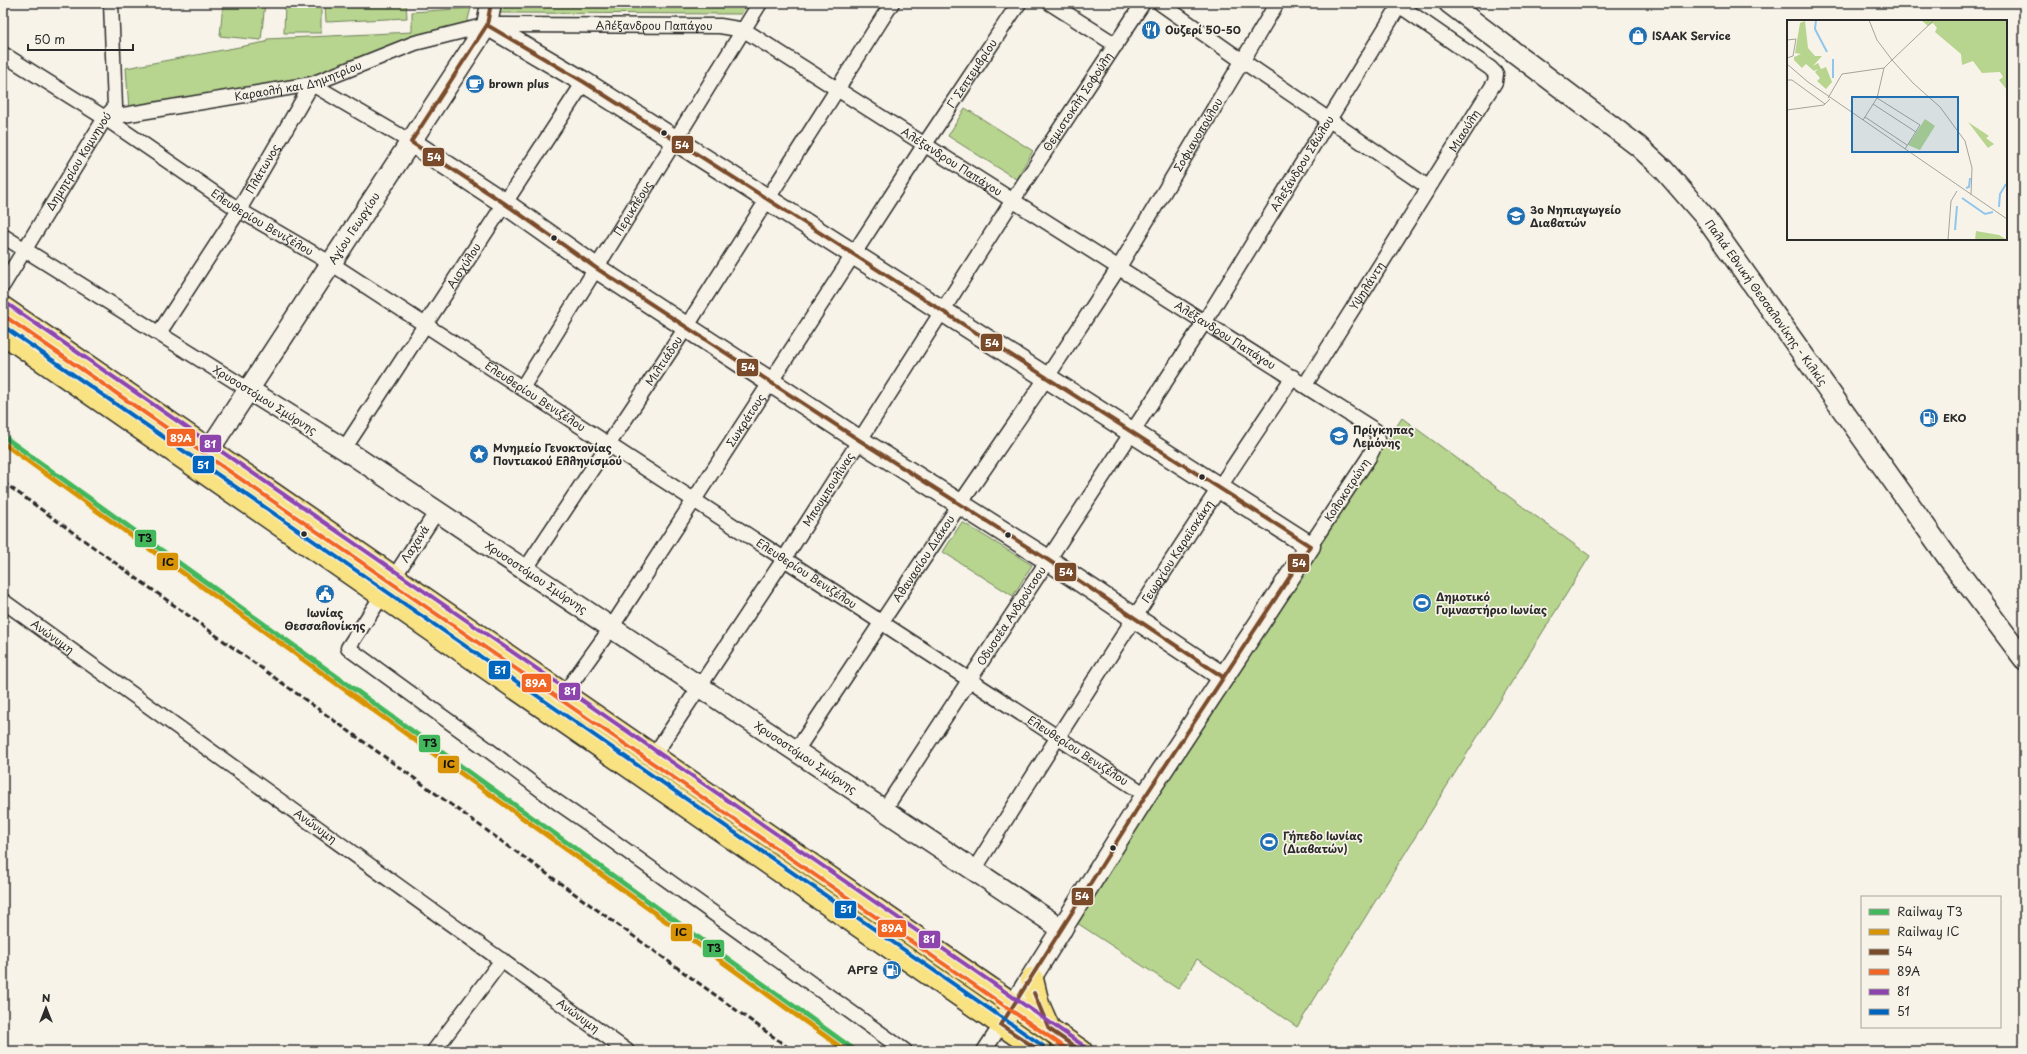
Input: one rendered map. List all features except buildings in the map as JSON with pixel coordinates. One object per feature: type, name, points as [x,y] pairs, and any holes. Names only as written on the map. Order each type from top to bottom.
[{"type":"main road","points":[[3,308],[209,450],[388,587],[1040,1051]]},
{"type":"main road","points":[[3,333],[388,587],[563,695],[1081,1051]]},
{"type":"main road","points":[[1032,979],[1038,1004],[1049,1029]]},
{"type":"street","name":"Δημητρίου Κομνηνού","points":[[3,285],[26,250],[105,118],[115,107],[111,3]]},
{"type":"street","name":"Αγίου Γεωργίου","points":[[209,450],[487,25],[491,3]]},
{"type":"street","name":"Περικλέους","points":[[522,388],[760,3]]},
{"type":"street","name":"Μιλτιάδου","points":[[525,570],[687,326],[892,3]]},
{"type":"street","name":"Γ' Σεπτεμβρίου","points":[[925,144],[1018,3]]},
{"type":"street","points":[[1050,3],[1116,45]]},
{"type":"street","name":"Θεμιστοκλή Σοφούλη","points":[[1013,200],[1143,3]]},
{"type":"street","points":[[1160,3],[1428,187]]},
{"type":"street","name":"Σοφιανοπούλου","points":[[1119,267],[1241,60],[1277,3]]},
{"type":"street","name":"Παλιά Εθνική Θεσσαλονίκης - Κιλκίς","points":[[1449,3],[1638,146],[1685,192],[1705,217],[1948,558],[2024,659]]},
{"type":"street","name":"Μιαούλη","points":[[1397,4],[1490,68],[1496,74],[1495,82],[1428,187]]},
{"type":"street","name":"Αλεξάνδρου Σβώλου","points":[[1205,321],[1397,4]]},
{"type":"street","name":"Καραολή και Δημητρίου","points":[[105,118],[312,84],[415,43],[487,25]]},
{"type":"street","name":"Αλέξανδρου Παπάγου","points":[[487,25],[720,26],[744,30],[1205,321],[1376,431]]},
{"type":"street","points":[[487,25],[584,82],[768,198],[1310,546],[1146,795],[1032,979],[984,1051]]},
{"type":"street","name":"Ελευθερίου Βενιζέλου","points":[[3,54],[105,118],[239,210],[332,264],[1146,795]]},
{"type":"street","name":"Αισχύλου","points":[[344,449],[584,82]]},
{"type":"street","points":[[312,84],[411,142],[504,203],[596,268],[687,326],[859,440],[1048,560],[1223,677]]},
{"type":"street","name":"Πλάτωνος","points":[[158,333],[239,210],[312,84]]},
{"type":"street","name":"Σωκράτους","points":[[563,695],[611,628],[925,144]]},
{"type":"street","name":"Υψηλάντη","points":[[1299,381],[1428,187]]},
{"type":"street","name":"Μπουμπουλίνας","points":[[653,757],[784,559],[1013,200]]},
{"type":"street","name":"Χρυσοστόμου Σμύρνης","points":[[3,236],[344,449],[1062,929]]},
{"type":"street","name":"Αθανασίου Διάκου","points":[[796,751],[1119,267]]},
{"type":"street","name":"Οδυσσέα Ανδρούτσου","points":[[884,810],[1134,432],[1205,321]]},
{"type":"street","name":"Γεωργίου Καραϊσκάκη","points":[[974,870],[1057,737],[1219,487],[1299,381]]},
{"type":"street","name":"Κολοκοτρώνη","points":[[1310,546],[1369,457],[1378,439],[1376,431]]},
{"type":"street","name":"Λαχανά","points":[[437,511],[348,648],[557,802],[905,1051]]},
{"type":"street","name":"Ανώνυμη","points":[[3,601],[627,1051]]},
{"type":"street","points":[[434,1051],[502,960]]},
{"type":"green space","points":[[223,3],[265,3],[261,40],[220,36]]},
{"type":"green space","points":[[285,3],[321,3],[321,33],[284,33]]},
{"type":"green space","points":[[325,3],[406,3],[407,18],[326,22]]},
{"type":"green space","points":[[501,3],[748,3],[741,14],[499,13]]},
{"type":"green space","points":[[471,8],[467,23],[311,78],[129,110],[126,68],[266,42],[267,39],[412,32],[412,12]]},
{"type":"green space","points":[[965,108],[1033,151],[1016,179],[948,136]]},
{"type":"green space","points":[[1402,418],[1590,556],[1297,1027],[1197,959],[1178,989],[1074,921],[1262,635]]},
{"type":"green space","points":[[962,522],[1032,565],[1013,596],[943,552]]},
{"type":"railway","points":[[3,482],[793,1051]]},
{"type":"rail line","name":"T3","points":[[3,436],[856,1051]]},
{"type":"rail line","name":"IC","points":[[3,443],[846,1051]]},
{"type":"transit line","name":"54","points":[[491,3],[487,25],[411,142],[504,203],[596,268],[859,440],[1048,560],[1223,677]]},
{"type":"transit line","name":"54","points":[[487,25],[584,82],[1310,546],[1146,795],[1001,1025],[1040,1051]]},
{"type":"transit line","name":"81","points":[[6,303],[1084,1046]]},
{"type":"transit line","name":"89Α","points":[[3,315],[1070,1051]]},
{"type":"transit line","name":"51","points":[[6,328],[1043,1046]]},
{"type":"transit line","name":"54","points":[[1034,993],[1049,1029],[1081,1051]]},
{"type":"place","name":"Ουζερί 50-50","points":[[1151,30]]},
{"type":"place","name":"ISAAK Service","points":[[1638,36]]},
{"type":"place","name":"brown plus","points":[[475,84]]},
{"type":"place","name":"3ο Νηπιαγωγείο Διαβατών","points":[[1516,216]]},
{"type":"place","name":"EKO","points":[[1929,418]]},
{"type":"place","name":"Πρίγκηπας Λεμόνης","points":[[1339,436]]},
{"type":"place","name":"Μνημείο Γενοκτονίας Ποντιακού Ελληνισμού","points":[[479,454]]},
{"type":"place","name":"Ιωνίας Θεσσαλονίκης","points":[[325,594]]},
{"type":"place","name":"Δημοτικό Γυμναστήριο Ιωνίας","points":[[1422,603]]},
{"type":"place","name":"Γήπεδο Ιωνίας (Διαβατών)","points":[[1269,842]]},
{"type":"place","name":"ΑΡΓΩ","points":[[892,970]]}]
